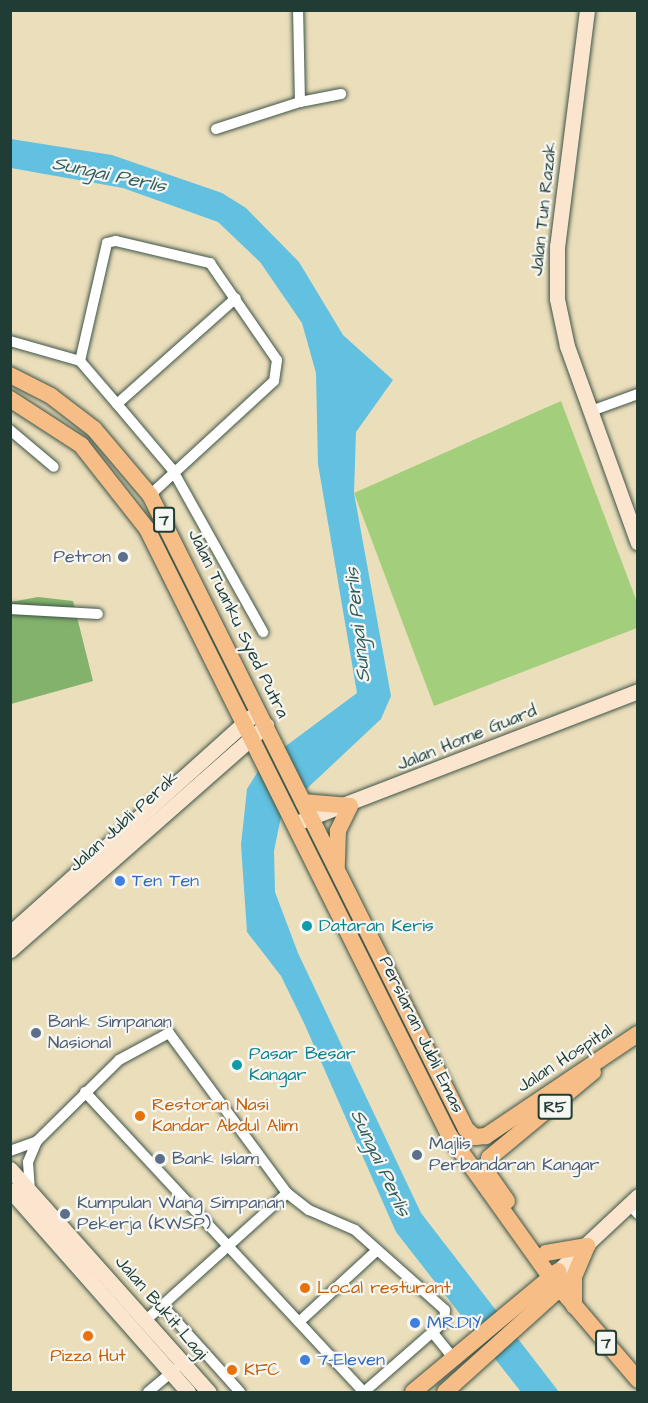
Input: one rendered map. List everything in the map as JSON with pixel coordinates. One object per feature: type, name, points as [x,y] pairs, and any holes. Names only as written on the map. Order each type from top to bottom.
[{"type":"main road","name":"Jalan Tuanku Syed Putra","points":[[10,375],[51,396],[94,429],[150,495],[262,719],[268,750]]},
{"type":"main road","name":"Jalan Tuanku Syed Putra","points":[[10,399],[81,445],[125,498],[175,578],[248,728],[268,750]]},
{"type":"main road","name":"7","points":[[268,750],[300,814]]},
{"type":"main road","points":[[300,814],[350,806]]},
{"type":"main road","points":[[336,870],[338,831],[350,806]]},
{"type":"main road","name":"Persiaran Jubli Emas","points":[[300,814],[336,870],[431,1082],[459,1152],[477,1180]]},
{"type":"main road","name":"Persiaran Jubli Emas","points":[[300,814],[431,1082],[470,1134],[486,1136]]},
{"type":"main road","name":"Jalan Hospital","points":[[486,1136],[638,1034]]},
{"type":"main road","name":"R5","points":[[497,1151],[567,1098],[608,1056]]},
{"type":"main road","points":[[477,1180],[480,1154],[486,1136]]},
{"type":"main road","points":[[459,1152],[480,1154],[497,1151]]},
{"type":"main road","points":[[445,1392],[481,1358],[520,1311],[538,1251],[490,1178],[488,1162],[497,1151]]},
{"type":"main road","name":"7","points":[[477,1180],[538,1251],[574,1306],[638,1380]]},
{"type":"main road","points":[[538,1251],[587,1246],[574,1277],[574,1306]]},
{"type":"main road","points":[[413,1392],[469,1345],[520,1311],[556,1279]]},
{"type":"street","points":[[298,10],[300,102]]},
{"type":"street","name":"Jalan Tun Razak","points":[[587,10],[556,280],[567,346],[638,543]]},
{"type":"street","points":[[216,129],[300,102],[340,94]]},
{"type":"street","points":[[80,361],[107,243],[141,244],[210,263],[236,297],[278,372],[172,470],[150,495]]},
{"type":"street","points":[[117,404],[236,297]]},
{"type":"street","points":[[10,341],[80,361],[172,470],[263,632]]},
{"type":"street","points":[[591,411],[638,394]]},
{"type":"street","points":[[10,430],[54,467]]},
{"type":"street","points":[[10,609],[98,614]]},
{"type":"street","name":"Jalan Home Guard","points":[[350,806],[638,691]]},
{"type":"street","name":"Jalan Jubli Perak","points":[[10,933],[248,728],[262,719]]},
{"type":"street","name":"Jalan Jubli Perak","points":[[10,950],[248,728]]},
{"type":"street","points":[[30,1191],[28,1162],[37,1141],[85,1092],[119,1060],[169,1033],[287,1194],[309,1210],[355,1230],[375,1252],[445,1310],[444,1322],[364,1392],[85,1092]]},
{"type":"street","points":[[10,1151],[37,1141]]},
{"type":"street","name":"Jalan Bukit Lagi","points":[[10,1169],[209,1392]]},
{"type":"street","name":"Jalan Bukit Lagi","points":[[10,1190],[188,1392]]},
{"type":"street","points":[[146,1320],[287,1194]]},
{"type":"street","points":[[556,1279],[587,1246],[635,1204]]},
{"type":"street","points":[[299,1322],[375,1252]]},
{"type":"street","points":[[162,1305],[240,1392]]},
{"type":"street","points":[[433,1333],[453,1358]]},
{"type":"street","points":[[148,1392],[183,1362]]},
{"type":"green space","points":[[561,401],[637,602],[637,628],[434,706],[354,493]]},
{"type":"green space","points":[[38,597],[73,601],[93,681],[11,704],[11,602]]},
{"type":"water","name":"Sungai Perlis","points":[[11,139],[112,155],[222,193],[246,208],[299,262],[343,335],[393,380],[356,432],[354,493],[391,696],[381,719],[282,812],[274,851],[275,892],[298,953],[421,1213],[559,1392],[521,1392],[396,1232],[281,976],[247,932],[241,845],[247,789],[263,763],[357,693],[318,464],[316,373],[302,323],[260,262],[218,222],[123,188],[11,168]]},
{"type":"place","name":"Petron","points":[[123,557]]},
{"type":"place","name":"Ten Ten","points":[[120,881]]},
{"type":"place","name":"Dataran Keris","points":[[307,926]]},
{"type":"place","name":"Bank Simpanan Nasional","points":[[36,1033]]},
{"type":"place","name":"Pasar Besar Kangar","points":[[237,1065]]},
{"type":"place","name":"Restoran Nasi Kandar Abdul Alim","points":[[140,1116]]},
{"type":"place","name":"Majlis Perbandaran Kangar","points":[[417,1155]]},
{"type":"place","name":"Bank Islam","points":[[160,1159]]},
{"type":"place","name":"Kumpulan Wang Simpanan Pekerja (KWSP)","points":[[65,1214]]},
{"type":"place","name":"Local resturant","points":[[305,1288]]},
{"type":"place","name":"MR.DIY","points":[[415,1323]]},
{"type":"place","name":"Pizza Hut","points":[[88,1336]]},
{"type":"place","name":"7-Eleven","points":[[305,1360]]},
{"type":"place","name":"KFC","points":[[232,1370]]}]
